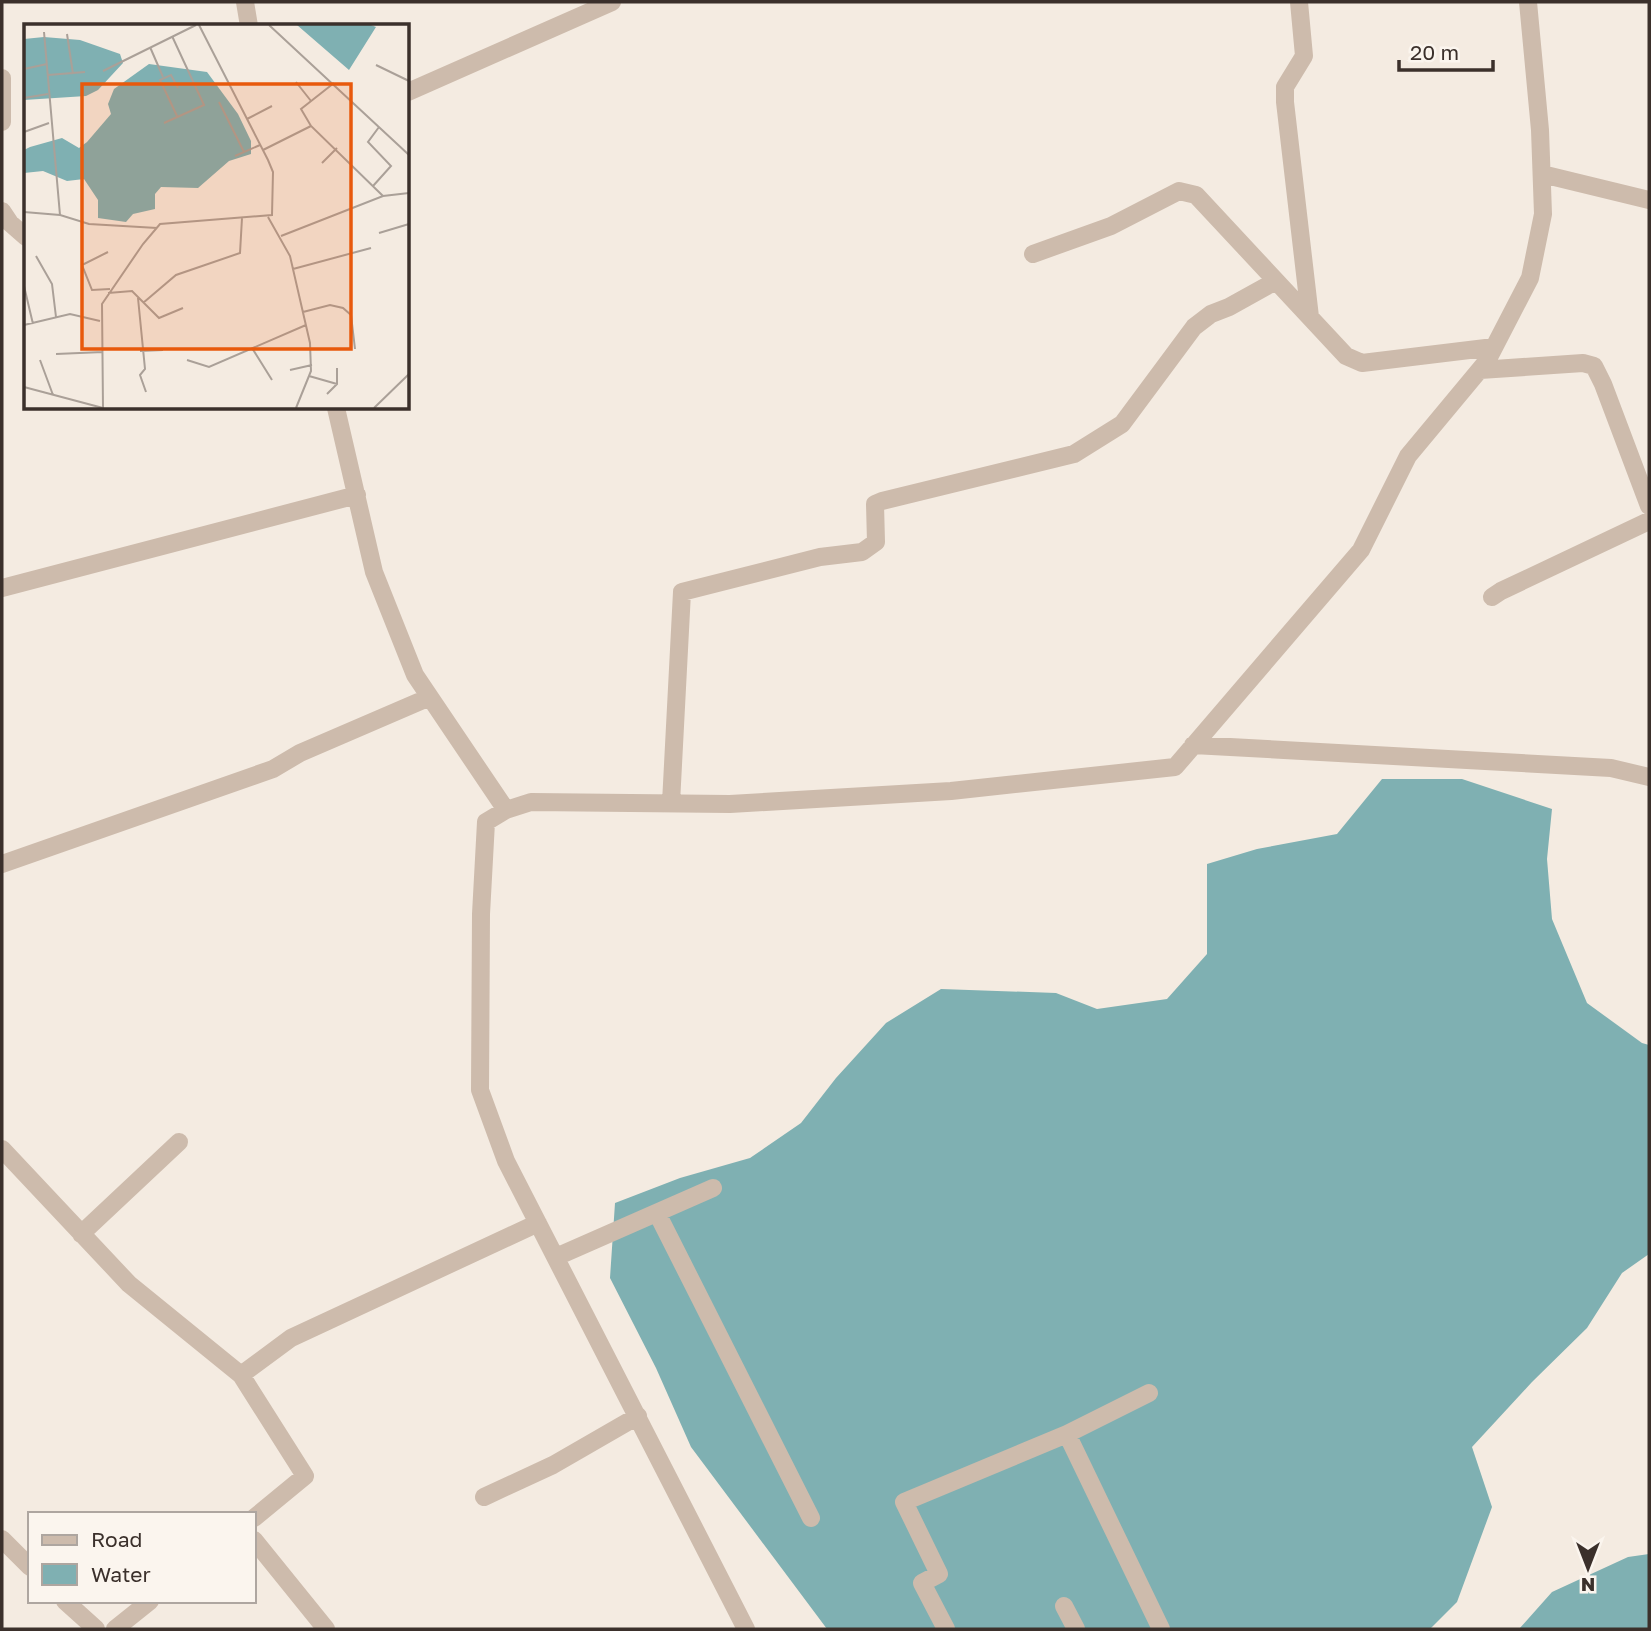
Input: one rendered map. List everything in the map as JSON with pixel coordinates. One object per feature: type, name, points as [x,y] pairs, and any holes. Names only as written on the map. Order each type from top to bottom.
[{"type":"street","points":[[245,2],[249,24]]},
{"type":"street","points":[[1299,2],[1304,56],[1285,87],[1285,102],[1310,317]]},
{"type":"street","points":[[746,1629],[506,1161],[480,1090],[481,914],[486,822],[506,810],[531,802],[730,804],[951,791],[1175,767],[1361,550],[1408,456],[1480,370],[1530,278],[1543,214],[1540,130],[1528,2]]},
{"type":"street","points":[[410,91],[608,3]]},
{"type":"street","points":[[2,78],[2,122]]},
{"type":"street","points":[[1542,174],[1649,200]]},
{"type":"street","points":[[1032,254],[1111,226],[1179,191],[1196,195],[1346,356],[1362,363],[1494,347]]},
{"type":"street","points":[[2,211],[10,223],[24,235]]},
{"type":"street","points":[[671,803],[682,592],[820,557],[862,552],[876,542],[875,504],[1074,454],[1122,424],[1194,327],[1211,314],[1276,281]]},
{"type":"street","points":[[1480,370],[1583,363],[1594,366],[1649,506]]},
{"type":"street","points":[[336,410],[374,572],[415,675],[506,810]]},
{"type":"street","points":[[2,588],[357,495]]},
{"type":"street","points":[[1492,597],[1649,521]]},
{"type":"street","points":[[2,864],[272,769],[300,753],[430,697]]},
{"type":"street","points":[[1193,745],[1611,768],[1649,777]]},
{"type":"street","points":[[82,1234],[179,1142]]},
{"type":"street","points":[[2,1149],[129,1284],[241,1375],[305,1476],[256,1516]]},
{"type":"street","points":[[556,1257],[713,1188]]},
{"type":"street","points":[[656,1213],[811,1518]]},
{"type":"street","points":[[241,1375],[291,1338],[538,1223]]},
{"type":"street","points":[[946,1629],[922,1583],[939,1574],[904,1502],[1067,1434],[1149,1393]]},
{"type":"street","points":[[484,1497],[553,1465],[638,1416]]},
{"type":"street","points":[[1067,1434],[1161,1629]]},
{"type":"street","points":[[2,1539],[28,1565]]},
{"type":"street","points":[[256,1542],[326,1629]]},
{"type":"street","points":[[67,1603],[96,1629]]},
{"type":"street","points":[[116,1629],[148,1603]]},
{"type":"street","points":[[1064,1606],[1076,1629]]},
{"type":"water","points":[[1382,779],[1462,779],[1552,809],[1547,859],[1552,919],[1587,1003],[1642,1043],[1649,1045],[1649,1254],[1622,1273],[1587,1328],[1472,1447],[1492,1507],[1457,1602],[1430,1629],[827,1629],[691,1447],[656,1368],[610,1278],[615,1203],[680,1178],[750,1158],[801,1123],[836,1078],[886,1023],[941,989],[1056,993],[1097,1009],[1167,999],[1207,954],[1207,864],[1257,849],[1337,834]]},
{"type":"water","points":[[1649,1554],[1649,1629],[1519,1629],[1552,1592],[1628,1557]]}]
